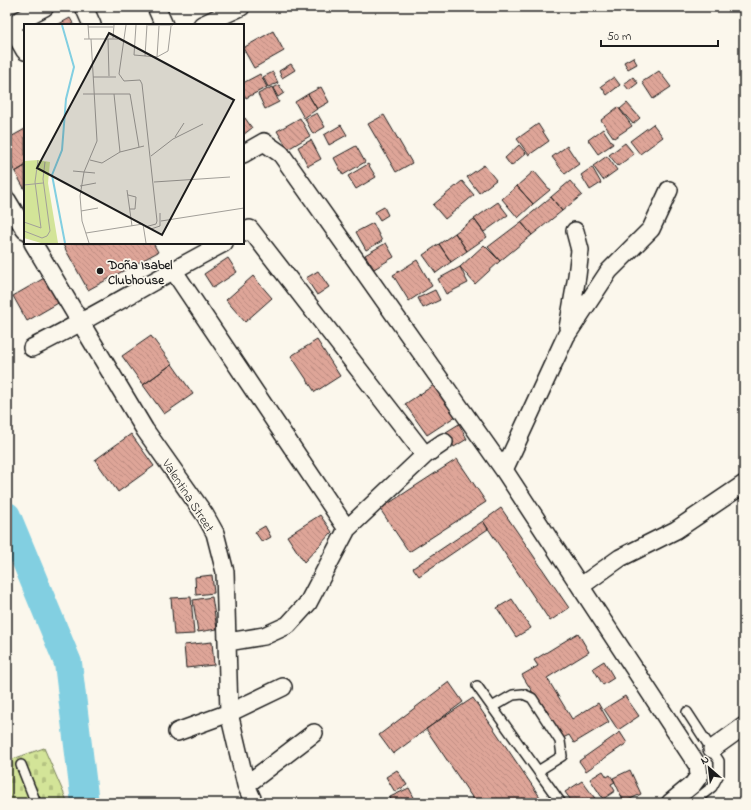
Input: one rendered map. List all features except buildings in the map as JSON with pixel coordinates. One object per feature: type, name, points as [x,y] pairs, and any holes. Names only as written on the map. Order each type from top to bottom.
[{"type":"street","points":[[84,7],[92,24]]},
{"type":"street","points":[[156,7],[164,24]]},
{"type":"street","points":[[24,49],[9,26],[34,9]]},
{"type":"street","points":[[204,24],[230,9]]},
{"type":"street","points":[[244,153],[264,142],[281,154],[504,470],[581,586],[698,766],[699,776],[693,784],[670,803]]},
{"type":"street","points":[[504,470],[566,336],[609,271],[651,229],[669,190]]},
{"type":"street","points":[[7,200],[24,228]]},
{"type":"street","points":[[244,232],[250,229],[425,455]]},
{"type":"street","points":[[566,336],[577,276],[580,250],[575,231]]},
{"type":"street","name":"Valentina Street","points":[[35,244],[80,323],[145,430],[205,515],[215,533],[226,572],[229,713],[246,785],[254,803]]},
{"type":"street","points":[[32,348],[222,244]]},
{"type":"street","points":[[173,270],[347,529]]},
{"type":"street","points":[[228,642],[264,636],[288,625],[308,603],[347,529],[425,455],[444,442]]},
{"type":"street","points":[[581,586],[620,558],[676,530],[744,484]]},
{"type":"street","points":[[177,732],[229,713],[283,687]]},
{"type":"street","points":[[712,749],[744,726]]},
{"type":"street","points":[[246,785],[314,733]]},
{"type":"lane","points":[[477,686],[561,803]]},
{"type":"lane","points":[[492,707],[513,695],[523,694],[532,698],[560,741],[562,756],[538,771]]},
{"type":"lane","points":[[687,712],[719,761],[719,774],[712,786],[692,803]]},
{"type":"lane","points":[[21,765],[36,803]]},
{"type":"green space","points":[[44,748],[68,803],[7,803],[7,761]]},
{"type":"waterway","points":[[7,516],[68,663],[85,803]]},
{"type":"place","name":"Doña Isabel Clubhouse","points":[[100,271]]}]
